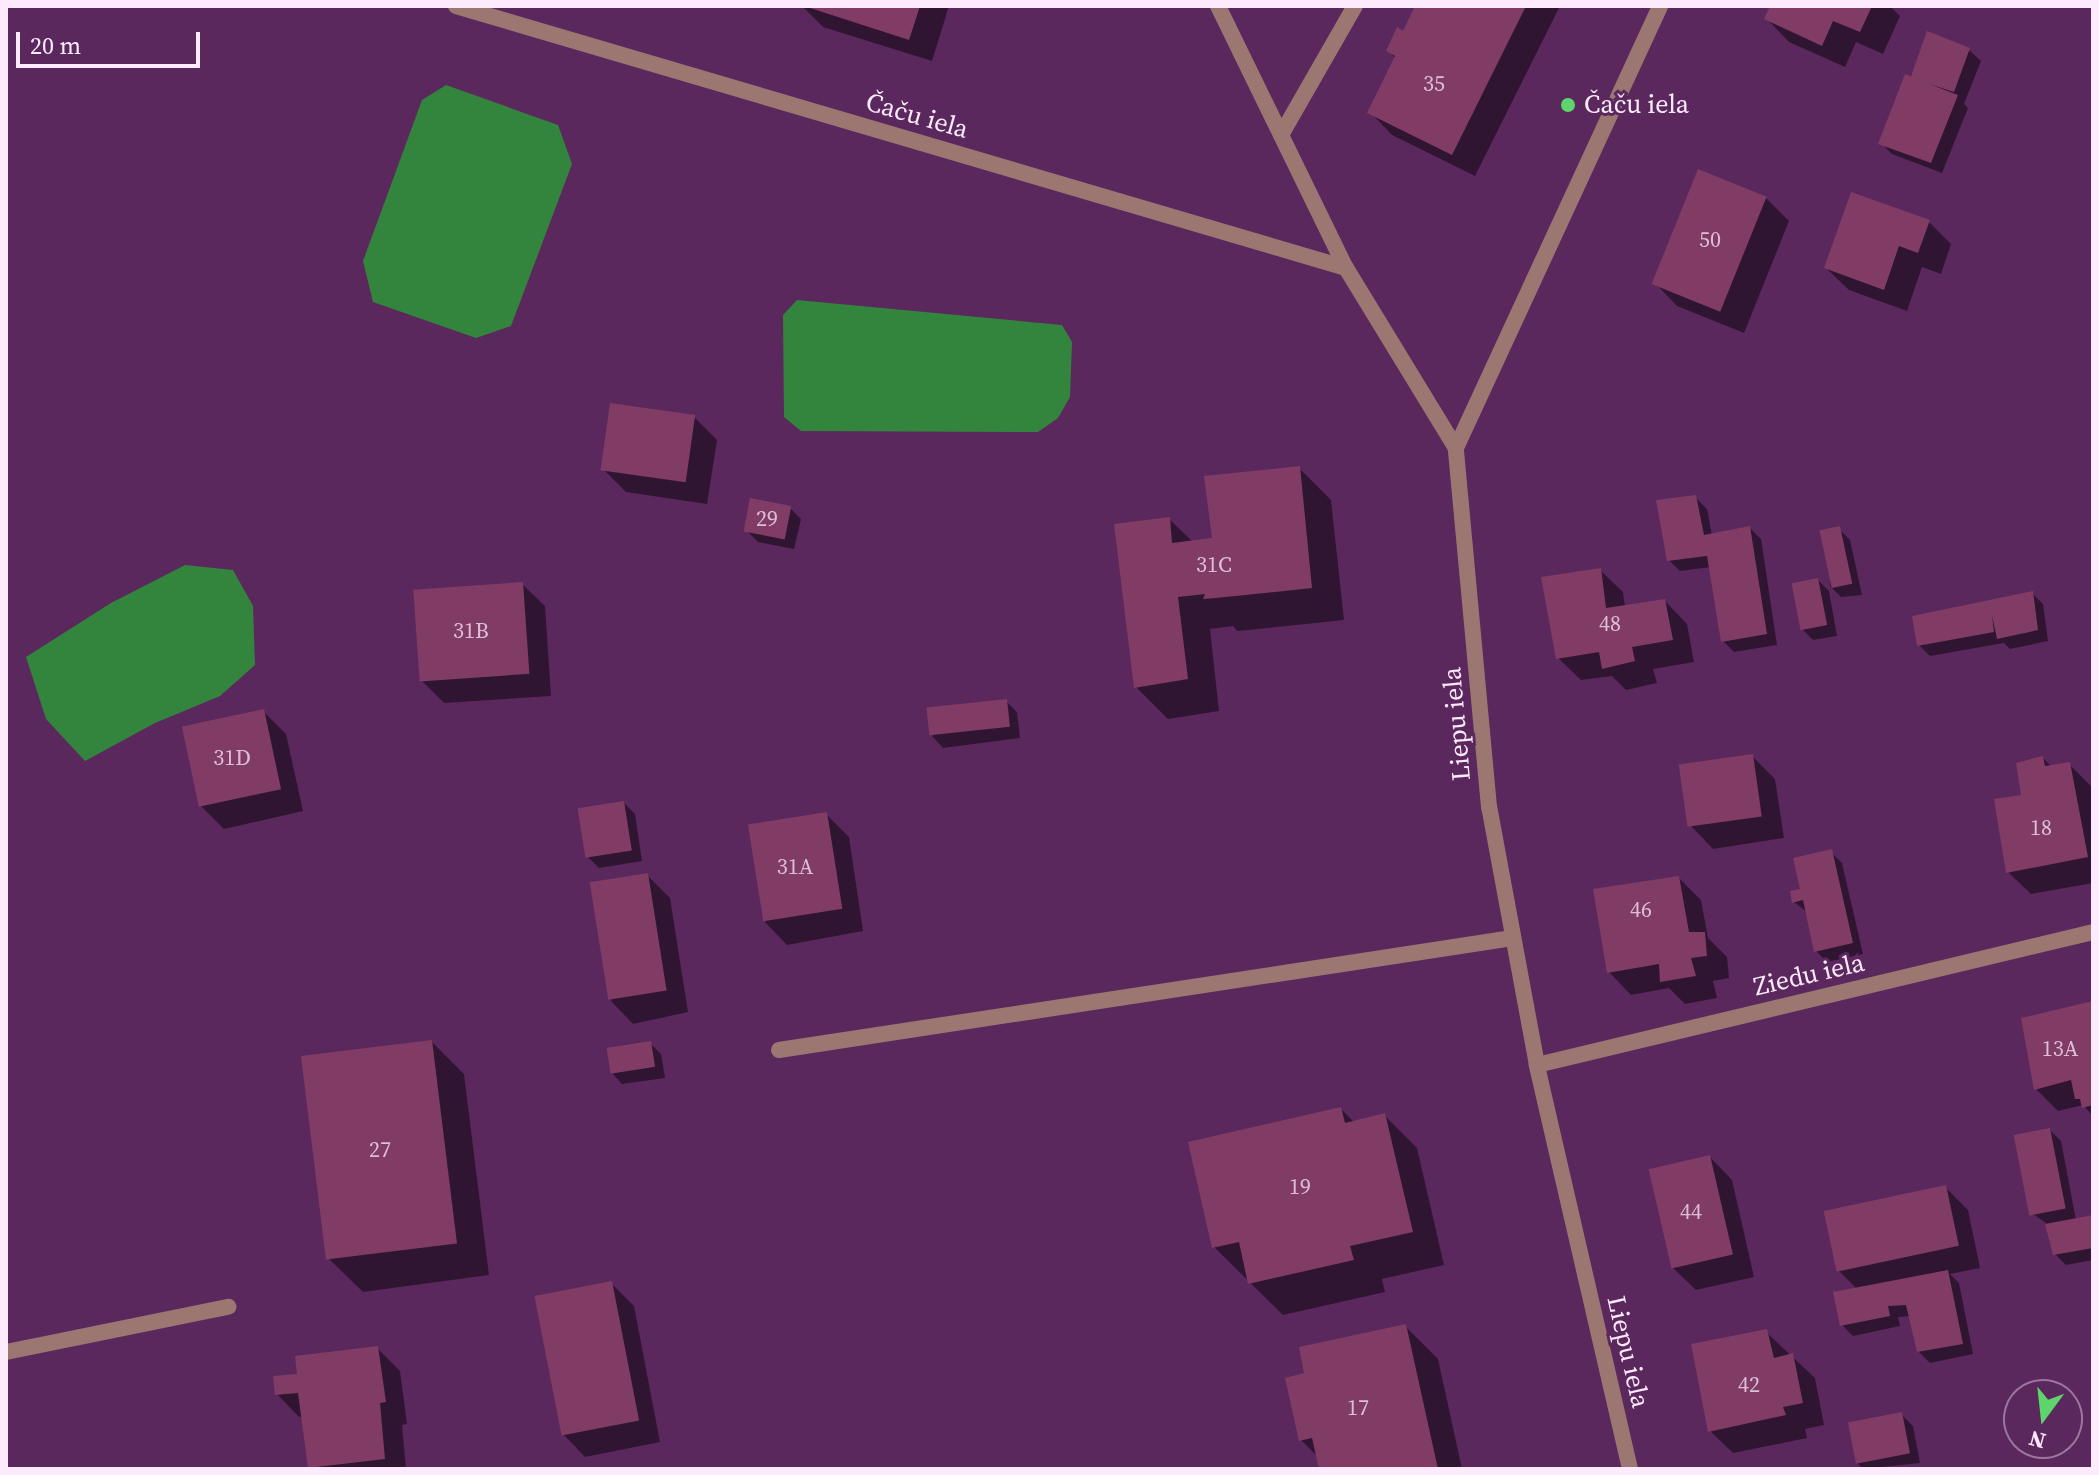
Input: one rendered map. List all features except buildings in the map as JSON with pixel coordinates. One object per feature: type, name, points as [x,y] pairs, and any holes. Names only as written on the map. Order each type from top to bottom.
[{"type":"street","name":"Čaču iela","points":[[456,6],[1346,268]]},
{"type":"street","points":[[1218,6],[1346,268],[1456,448]]},
{"type":"street","points":[[1281,135],[1355,6]]},
{"type":"street","points":[[1456,448],[1660,6]]},
{"type":"street","name":"Liepu iela","points":[[1456,448],[1489,807],[1537,1065],[1630,1469]]},
{"type":"street","name":"Ziedu iela","points":[[1537,1065],[2093,932]]},
{"type":"street","points":[[779,1050],[1513,938]]},
{"type":"street","points":[[6,1352],[228,1307]]},
{"type":"shaded area","points":[[446,85],[558,125],[572,164],[511,326],[476,338],[373,302],[363,261],[422,100]]},
{"type":"shaded area","points":[[797,300],[1062,325],[1072,342],[1070,397],[1058,418],[1038,432],[801,431],[784,417],[783,315]]},
{"type":"shaded area","points":[[185,565],[233,570],[253,606],[255,665],[220,696],[155,723],[85,761],[46,719],[26,657],[111,603]]},
{"type":"place","name":"Čaču iela","points":[[1568,105]]}]
